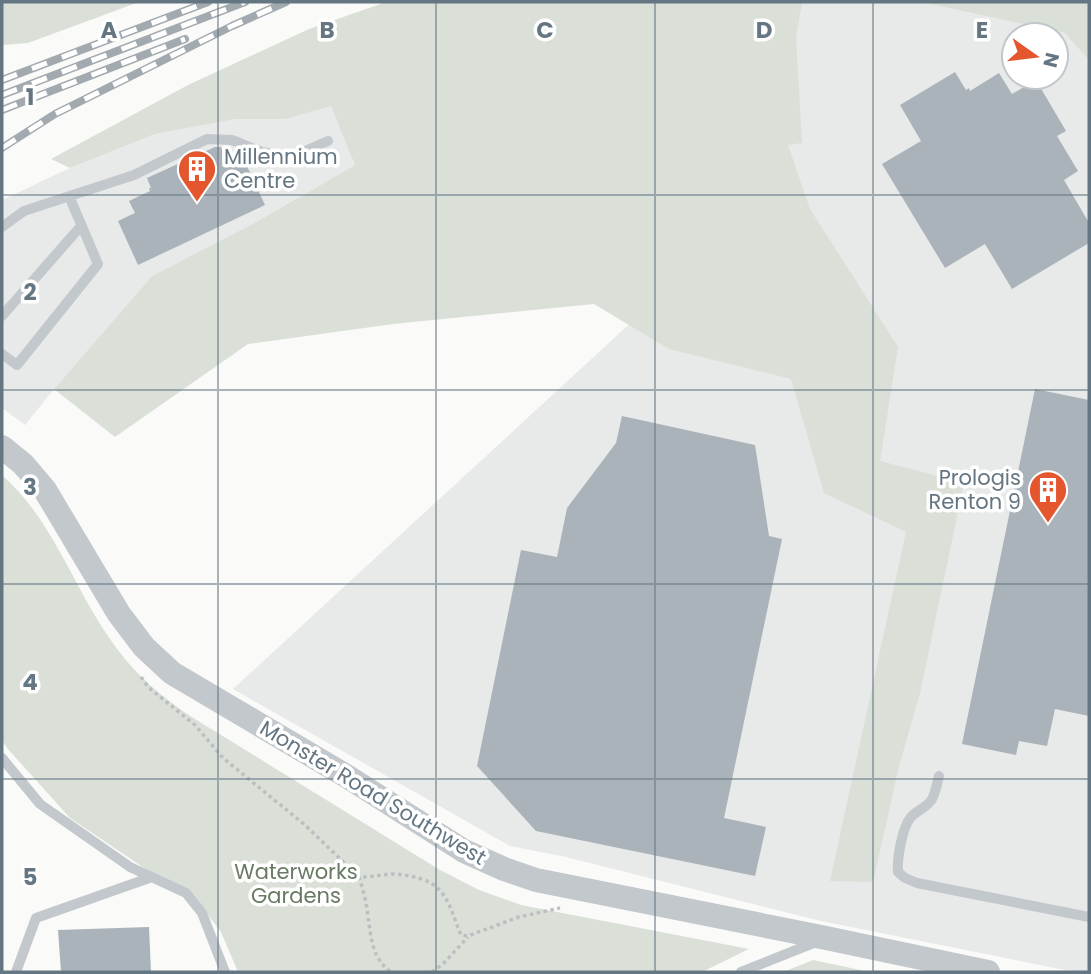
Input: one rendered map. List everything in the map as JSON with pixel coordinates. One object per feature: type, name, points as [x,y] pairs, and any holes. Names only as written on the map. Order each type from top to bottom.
[{"type":"street","name":"Monster Road Southwest","points":[[2,447],[23,464],[45,490],[119,614],[144,647],[172,673],[348,777],[464,851],[537,880],[988,972]]},
{"type":"lane","points":[[2,227],[24,211],[134,175],[207,139],[232,140],[277,155],[298,154],[328,141]]},
{"type":"lane","points":[[2,354],[17,365],[97,264],[69,196]]},
{"type":"lane","points":[[2,316],[81,226]]},
{"type":"lane","points":[[2,758],[40,804],[130,867],[186,893],[202,913],[225,972]]},
{"type":"lane","points":[[939,776],[932,799],[907,822],[897,862],[898,872],[917,883],[1089,917]]},
{"type":"lane","points":[[16,972],[36,918],[152,877]]},
{"type":"lane","points":[[741,972],[826,937]]},
{"type":"path","points":[[142,677],[148,687],[195,725],[223,758],[305,825],[359,877],[372,944],[377,957],[391,972]]},
{"type":"path","points":[[359,877],[395,874],[420,878],[438,886],[445,895],[461,934],[468,936]]},
{"type":"path","points":[[432,972],[443,964],[468,936],[519,917],[562,907]]},
{"type":"shaded area","points":[[767,2],[921,2],[1009,21],[1000,21],[1000,91],[1070,91],[1070,26],[1089,2],[1089,972],[1075,972],[821,921],[566,857],[510,846],[233,689],[712,248]]},
{"type":"shaded area","points":[[332,105],[355,165],[258,221],[152,276],[25,425],[2,408],[2,200],[70,168],[155,134],[236,119],[286,119]]},
{"type":"green space","points":[[2,2],[139,2],[28,43],[2,45]]},
{"type":"green space","points":[[386,2],[802,2],[796,37],[802,143],[788,145],[810,209],[898,347],[880,461],[964,483],[920,693],[899,766],[873,882],[830,881],[906,532],[824,493],[791,379],[669,349],[594,304],[393,324],[248,344],[115,437],[54,389],[152,276],[258,221],[355,165],[331,106],[286,119],[236,119],[155,134],[70,168],[51,159],[188,85],[309,29]]},
{"type":"green space","points":[[921,2],[1089,2],[1089,60],[1070,39],[1070,21],[1009,21]]},
{"type":"green space","name":"Waterworks Gardens","points":[[2,475],[35,512],[97,619],[119,651],[148,683],[195,719],[440,870],[479,890],[521,905],[749,949],[702,972],[238,972],[221,932],[202,907],[70,818],[2,740]]},
{"type":"green space","points":[[813,960],[870,972],[783,972]]},
{"type":"building","points":[[955,72],[966,90],[969,88],[970,91],[999,73],[1000,91],[1010,91],[1012,94],[1017,91],[1042,91],[1066,131],[1057,136],[1078,171],[1064,180],[1089,223],[1089,243],[1012,289],[985,244],[945,268],[882,164],[921,141],[900,105]]},
{"type":"building","name":"Millennium Centre","points":[[215,147],[221,147],[225,156],[240,151],[265,205],[138,265],[118,221],[135,213],[129,201],[150,191],[147,178]]},
{"type":"building","name":"Prologis Renton 9","points":[[1035,389],[1089,400],[1089,716],[1055,709],[1047,746],[1019,741],[1016,755],[962,744]]},
{"type":"building","points":[[622,416],[755,445],[769,536],[782,539],[724,818],[766,827],[755,876],[536,831],[477,766],[521,550],[557,557],[567,508],[616,443]]},
{"type":"building","points":[[149,927],[151,972],[61,972],[58,930]]},
{"type":"railway","points":[[2,80],[208,2]]},
{"type":"railway","points":[[2,95],[245,2]]},
{"type":"railway","points":[[2,148],[55,114],[286,2]]},
{"type":"railway","points":[[2,110],[185,39]]},
{"type":"place","name":"Millennium Centre","points":[[197,203]]},
{"type":"place","name":"Prologis Renton 9","points":[[1048,524]]}]
